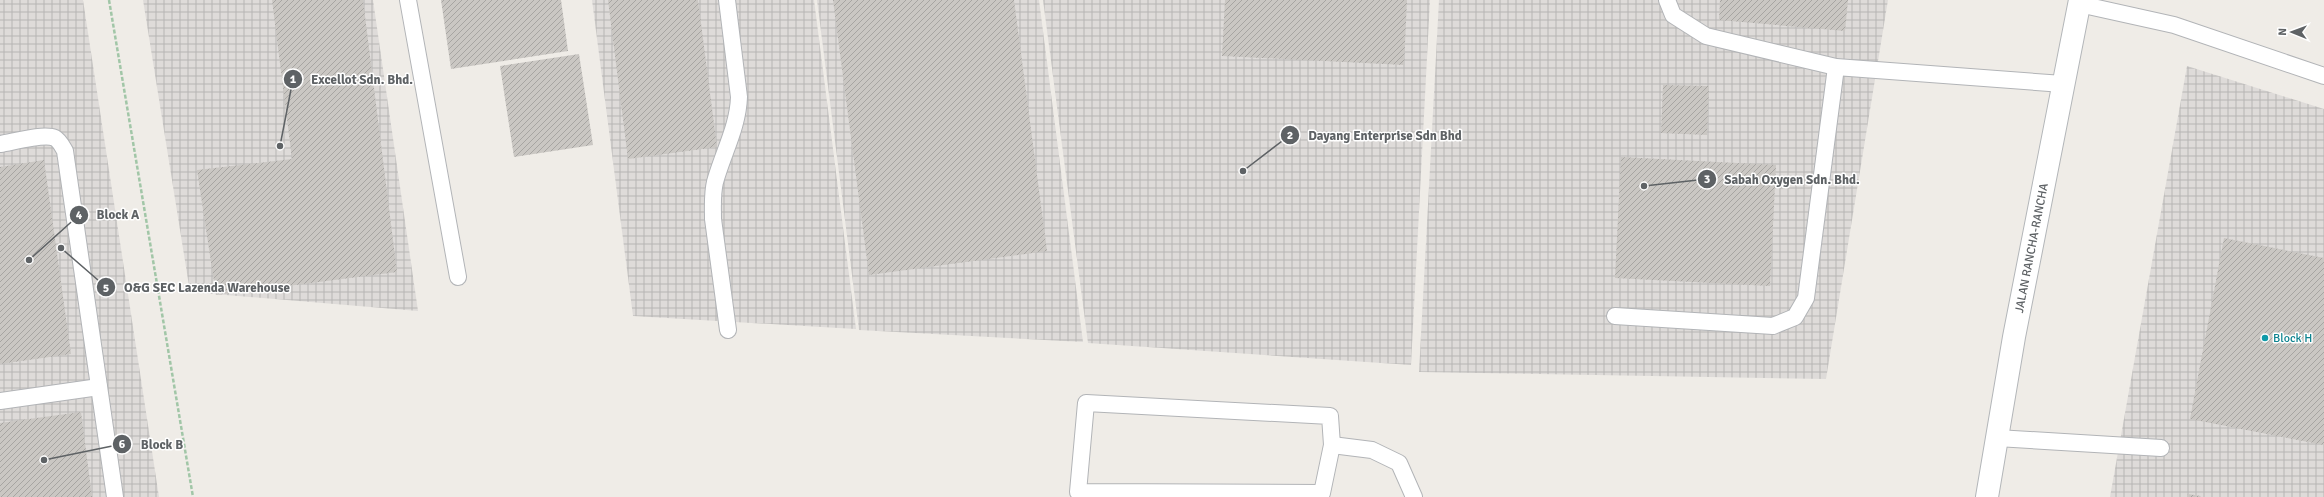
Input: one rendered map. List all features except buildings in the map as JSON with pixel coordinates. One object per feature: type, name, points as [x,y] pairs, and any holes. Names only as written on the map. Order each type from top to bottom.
[{"type":"main road","name":"JALAN RANCHA-RANCHA","points":[[1987,497],[2014,337],[2080,2]]},
{"type":"lane","points":[[408,0],[458,277]]},
{"type":"lane","points":[[727,0],[740,97],[739,113],[714,183],[713,219],[728,330]]},
{"type":"lane","points":[[1667,0],[1673,15],[1706,36],[1836,67],[2063,84]]},
{"type":"lane","points":[[2080,2],[2174,25],[2324,76]]},
{"type":"lane","points":[[1615,316],[1773,326],[1795,317],[1806,298],[1836,67]]},
{"type":"lane","points":[[0,144],[46,137],[58,141],[65,151],[115,497]]},
{"type":"lane","points":[[0,401],[99,387]]},
{"type":"lane","points":[[1086,403],[1330,416],[1332,445],[1322,493],[1078,492],[1086,403]]},
{"type":"lane","points":[[1997,438],[2161,448]]},
{"type":"lane","points":[[1332,445],[1372,450],[1399,463],[1414,497]]},
{"type":"path","points":[[109,0],[193,497]]},
{"type":"shaded area","points":[[0,0],[83,0],[159,497],[0,497]]},
{"type":"shaded area","points":[[143,0],[373,0],[418,311],[190,292]]},
{"type":"shaded area","points":[[592,0],[814,0],[856,329],[633,316]]},
{"type":"shaded area","points":[[817,0],[1039,0],[1083,342],[859,330]]},
{"type":"shaded area","points":[[1043,0],[1430,0],[1411,365],[1088,343]]},
{"type":"shaded area","points":[[1439,0],[1888,0],[1826,379],[1419,372]]},
{"type":"shaded area","points":[[2187,66],[2324,109],[2324,497],[2110,497]]},
{"type":"place","name":"Excellot Sdn. Bhd.","points":[[280,146]]},
{"type":"place","name":"Dayang Enterprise Sdn Bhd","points":[[1243,171]]},
{"type":"place","name":"Sabah Oxygen Sdn. Bhd.","points":[[1644,186]]},
{"type":"place","name":"O&G SEC Lazenda Warehouse","points":[[61,248]]},
{"type":"place","name":"Block A","points":[[29,260]]},
{"type":"place","name":"Block H","points":[[2265,338]]},
{"type":"place","name":"Block B","points":[[44,460]]}]
